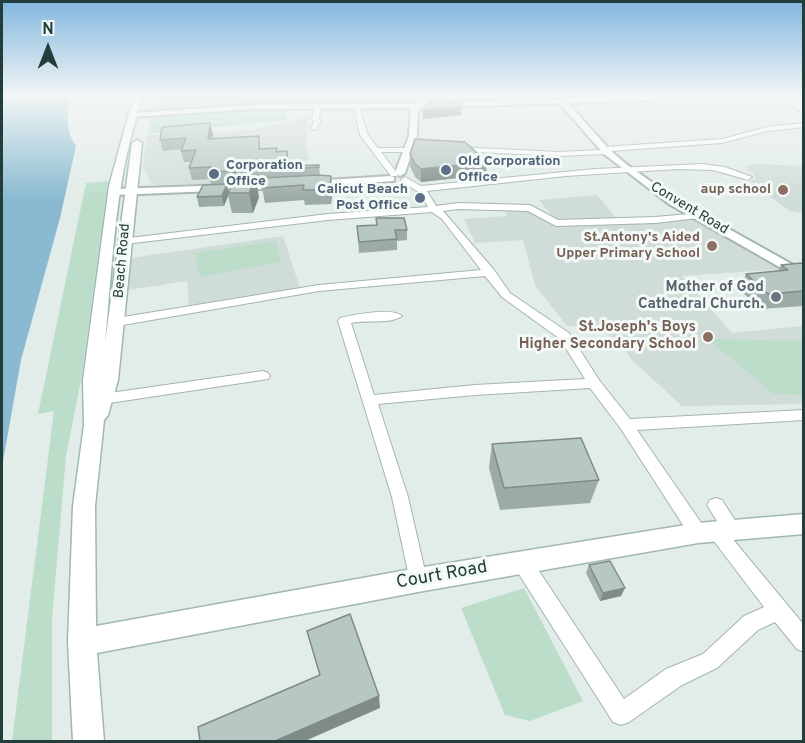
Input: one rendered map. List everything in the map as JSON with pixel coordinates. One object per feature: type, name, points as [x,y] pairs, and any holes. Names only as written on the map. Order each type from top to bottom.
[{"type":"main road","name":"Beach Road","points":[[89,741],[82,642],[84,506],[94,425],[92,380],[134,130]]},
{"type":"main road","name":"Beach Road","points":[[94,425],[109,380],[117,322],[125,241],[123,191],[134,130]]},
{"type":"main road","name":"Court Road","points":[[82,642],[522,562],[715,531],[804,524]]},
{"type":"street","points":[[362,130],[364,135],[397,177],[421,189],[433,208],[445,217],[506,294],[566,336],[594,383],[626,425],[804,642]]},
{"type":"street","points":[[397,177],[409,148],[413,130]]},
{"type":"street","name":"Convent Road","points":[[587,130],[605,151],[626,169],[673,202],[804,278]]},
{"type":"street","points":[[443,149],[558,154],[722,141],[774,130]]},
{"type":"street","points":[[377,150],[421,147]]},
{"type":"street","points":[[421,189],[593,170],[711,167],[731,169],[748,177]]},
{"type":"street","points":[[123,191],[280,187],[397,177]]},
{"type":"street","points":[[125,241],[316,218],[419,212],[433,208],[458,206],[530,208],[556,223],[655,220],[698,215]]},
{"type":"street","points":[[117,322],[319,288],[490,272]]},
{"type":"street","points":[[396,316],[359,317],[344,321],[400,496],[418,580]]},
{"type":"street","points":[[103,399],[263,376]]},
{"type":"street","points":[[370,400],[475,390],[594,383]]},
{"type":"street","points":[[626,425],[804,416]]},
{"type":"street","points":[[715,531],[716,505]]},
{"type":"street","points":[[522,562],[621,714],[675,677],[710,661],[751,623],[779,610]]},
{"type":"shaded area","points":[[308,130],[306,143],[309,160],[281,163],[282,182],[155,185],[151,183],[143,167],[147,135]]},
{"type":"shaded area","name":"aup school","points":[[759,164],[803,166],[803,213],[790,211],[750,182],[755,179],[754,174],[747,170],[747,166]]},
{"type":"shaded area","points":[[597,195],[617,219],[556,221],[539,200]]},
{"type":"shaded area","points":[[505,210],[529,210],[554,226],[701,219],[786,269],[682,276],[732,333],[803,326],[803,404],[682,406],[630,358],[621,341],[589,326],[567,326],[535,285],[523,240],[475,243],[464,219],[507,216]]},
{"type":"shaded area","points":[[283,236],[300,288],[189,306],[187,281],[128,290],[131,258]]},
{"type":"green space","points":[[149,130],[191,130],[148,134]]},
{"type":"green space","points":[[108,181],[81,380],[66,456],[52,619],[52,741],[12,741],[54,411],[38,414],[86,183]]},
{"type":"green space","points":[[276,241],[281,262],[200,277],[194,253]]},
{"type":"green space","points":[[708,339],[803,341],[803,395],[774,394]]},
{"type":"green space","points":[[524,588],[583,701],[530,721],[505,715],[461,608]]},
{"type":"water","points":[[2,130],[69,130],[76,146],[60,218],[21,360],[2,467]]},
{"type":"building","points":[[162,130],[209,130],[208,139],[259,136],[259,149],[277,148],[276,152],[287,151],[286,166],[319,165],[319,167],[263,171],[263,165],[234,166],[232,171],[208,172],[211,167],[189,168],[196,150],[181,151],[186,138],[160,140]]},
{"type":"building","points":[[415,139],[465,142],[487,162],[421,169],[415,164],[410,154]]},
{"type":"building","points":[[331,176],[330,190],[303,190],[304,185],[262,188],[262,178]]},
{"type":"building","points":[[256,178],[249,193],[228,193],[235,179]]},
{"type":"building","points":[[227,184],[222,196],[197,197],[203,185]]},
{"type":"building","points":[[376,218],[404,218],[407,230],[395,230],[397,239],[359,242],[357,226],[377,225]]},
{"type":"building","points":[[801,263],[804,265],[804,291],[768,294],[746,274],[788,270],[781,265]]},
{"type":"building","points":[[581,438],[599,480],[504,488],[492,444]]},
{"type":"building","points":[[610,561],[625,588],[603,593],[589,565]]},
{"type":"building","points":[[350,614],[379,696],[275,741],[200,741],[198,727],[320,675],[307,631]]},
{"type":"place","name":"Old Corporation Office","points":[[446,170]]},
{"type":"place","name":"Corporation Office","points":[[214,174]]},
{"type":"place","name":"aup school","points":[[783,190]]},
{"type":"place","name":"Calicut Beach Post Office","points":[[420,198]]},
{"type":"place","name":"St.Antony's Aided Upper Primary School","points":[[712,246]]},
{"type":"place","name":"Mother of God Cathedral Church.","points":[[776,297]]},
{"type":"place","name":"St.Joseph's Boys Higher Secondary School","points":[[708,337]]}]
